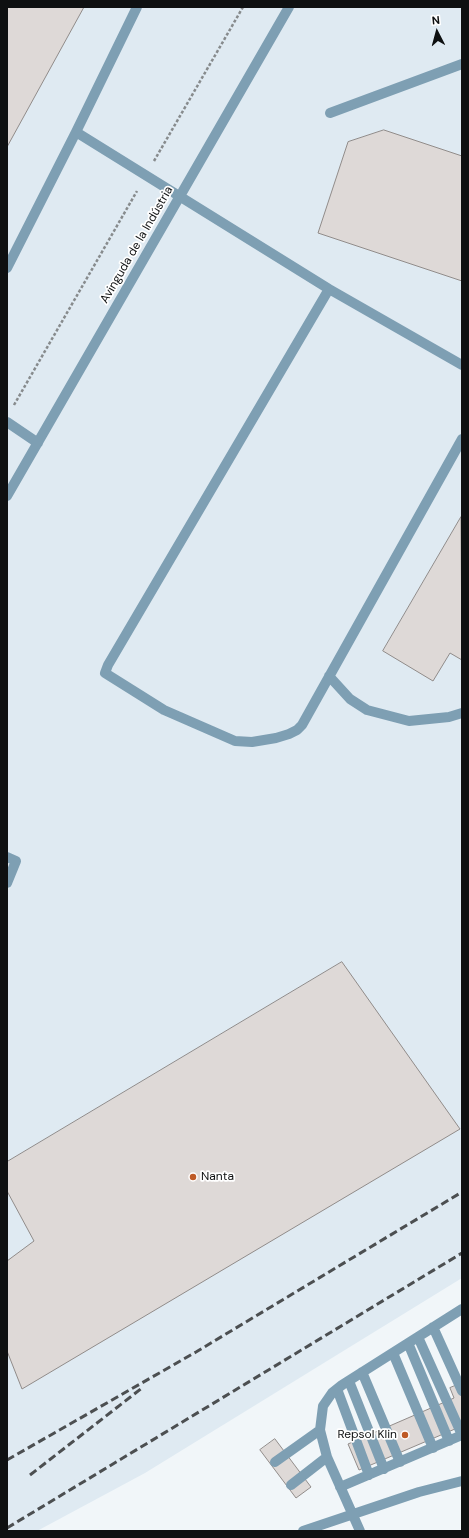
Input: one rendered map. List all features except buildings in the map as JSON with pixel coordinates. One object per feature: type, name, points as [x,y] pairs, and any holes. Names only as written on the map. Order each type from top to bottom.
[{"type":"street","points":[[7,268],[76,132],[136,7]]},
{"type":"street","name":"Avinguda de la Indústria","points":[[7,496],[289,7]]},
{"type":"street","points":[[330,113],[462,64]]},
{"type":"street","points":[[76,132],[329,289],[462,365]]},
{"type":"street","points":[[329,289],[112,658],[105,673],[164,710],[235,741],[252,742],[276,738],[297,730],[302,725],[462,439]]},
{"type":"street","points":[[7,422],[38,443]]},
{"type":"street","points":[[329,676],[350,699],[367,710],[409,721],[449,718],[462,713]]},
{"type":"street","points":[[7,856],[16,861],[7,883]]},
{"type":"street","points":[[360,1531],[327,1458],[320,1430],[323,1406],[332,1393],[337,1389],[462,1309]]},
{"type":"street","points":[[433,1328],[462,1391]]},
{"type":"street","points":[[340,1487],[462,1435],[418,1337]]},
{"type":"street","points":[[408,1343],[449,1441]]},
{"type":"street","points":[[393,1353],[433,1448]]},
{"type":"street","points":[[362,1372],[400,1462]]},
{"type":"street","points":[[349,1381],[384,1469]]},
{"type":"street","points":[[337,1389],[369,1475]]},
{"type":"street","points":[[275,1462],[320,1430]]},
{"type":"street","points":[[291,1485],[327,1458]]},
{"type":"street","points":[[303,1531],[419,1492],[462,1481]]},
{"type":"path","points":[[13,407],[243,7]]},
{"type":"shaded area","points":[[7,7],[462,7],[462,1278],[145,1473],[37,1531],[7,1531]]},
{"type":"railway","points":[[7,1460],[196,1352],[462,1192]]},
{"type":"railway","points":[[7,1528],[462,1253]]},
{"type":"railway","points":[[30,1475],[142,1388]]},
{"type":"place","name":"Nanta","points":[[193,1177]]},
{"type":"place","name":"Repsol Klin","points":[[405,1435]]}]
